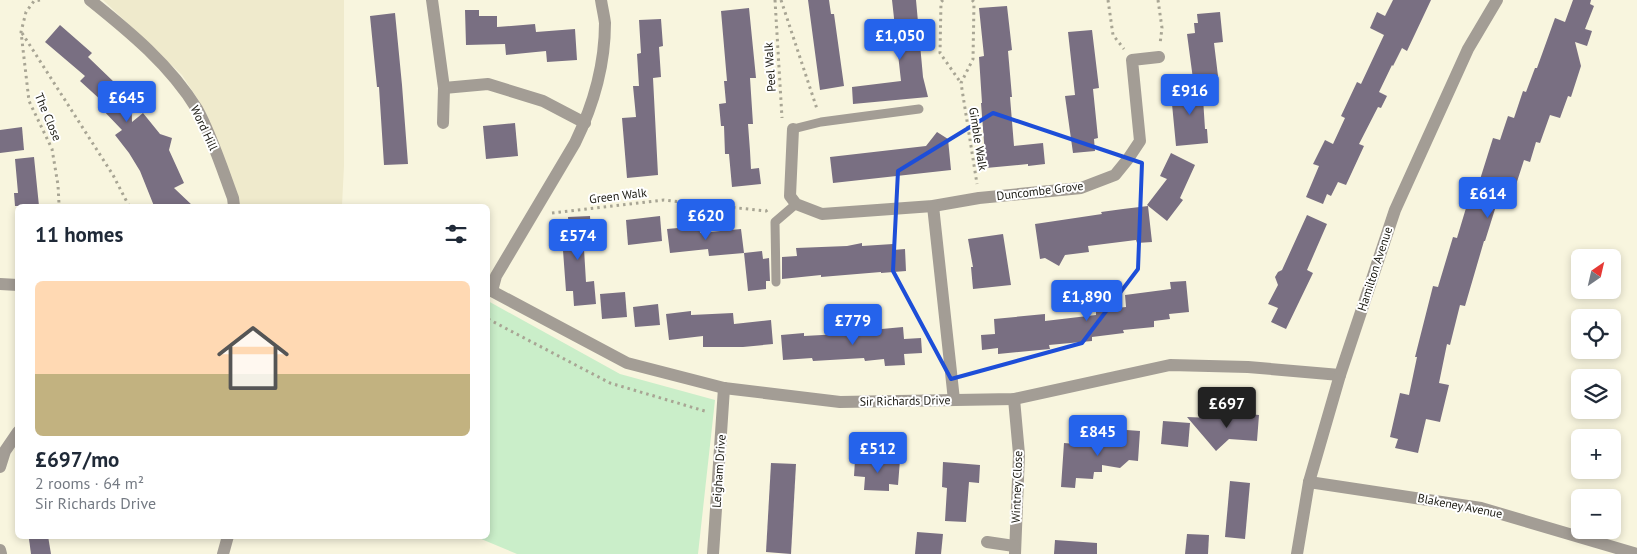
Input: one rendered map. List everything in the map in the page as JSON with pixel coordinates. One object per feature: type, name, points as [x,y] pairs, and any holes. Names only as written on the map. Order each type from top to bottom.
[{"type":"street","name":"Word Hill","points":[[90,0],[147,48],[175,78],[197,110],[226,180],[233,204]]},
{"type":"street","points":[[432,0],[444,88],[443,123]]},
{"type":"street","points":[[490,290],[496,276],[533,215],[584,123],[601,70],[605,22],[601,0]]},
{"type":"street","name":"Hamilton Avenue","points":[[1297,554],[1309,482],[1340,375],[1395,210],[1468,50],[1497,0]]},
{"type":"street","points":[[1132,60],[1159,57]]},
{"type":"street","name":"Duncombe Grove","points":[[794,200],[822,214],[933,206],[979,198],[1081,188],[1115,175],[1140,141],[1132,60]]},
{"type":"street","points":[[444,88],[488,84],[543,101],[584,123]]},
{"type":"street","points":[[793,129],[794,200]]},
{"type":"street","points":[[933,206],[954,400]]},
{"type":"street","points":[[0,284],[15,285]]},
{"type":"street","name":"Sir Richards Drive","points":[[490,290],[627,363],[724,388],[840,402],[1014,399],[1170,365],[1248,367],[1340,375]]},
{"type":"street","name":"Leigham Drive","points":[[713,554],[724,388]]},
{"type":"street","name":"Wintney Close","points":[[987,542],[1014,550],[1019,454],[1014,399]]},
{"type":"street","points":[[0,467],[5,451],[15,436]]},
{"type":"street","name":"Blakeney Avenue","points":[[1309,482],[1481,508],[1637,554]]},
{"type":"street","points":[[223,554],[227,539]]},
{"type":"street","points":[[0,550],[1,554]]},
{"type":"lane","points":[[793,129],[821,122],[919,109]]},
{"type":"lane","points":[[776,282],[775,222],[794,200]]},
{"type":"path","points":[[40,0],[34,1],[26,12],[21,32],[108,168],[128,204]]},
{"type":"path","name":"Peel Walk","points":[[775,0],[783,121],[793,129]]},
{"type":"path","name":"Peel Walk","points":[[781,0],[821,122]]},
{"type":"path","name":"Gimble Walk","points":[[942,0],[940,53],[961,83],[979,198]]},
{"type":"path","points":[[961,83],[974,59],[974,2],[972,0]]},
{"type":"path","points":[[1108,0],[1113,35],[1132,60]]},
{"type":"path","points":[[1158,0],[1162,28],[1159,57]]},
{"type":"path","name":"The Close","points":[[21,32],[29,101],[52,149],[59,204]]},
{"type":"path","name":"Green Walk","points":[[533,215],[664,200],[766,211],[794,200]]},
{"type":"path","points":[[490,320],[610,383],[722,417]]},
{"type":"highlighted area","points":[[993,113],[1142,163],[1138,269],[1082,343],[951,379],[893,271],[898,171]]},
{"type":"shaded area","points":[[103,0],[344,0],[344,166],[342,204],[237,204],[219,143],[199,101],[182,75]]},
{"type":"green space","points":[[490,302],[620,374],[715,400],[698,554],[517,554],[481,539],[490,539]]},
{"type":"building","points":[[808,0],[829,0],[831,14],[834,14],[844,86],[820,90]]},
{"type":"building","points":[[892,0],[916,0],[923,77],[928,97],[853,104],[852,87],[901,81]]},
{"type":"building","points":[[1393,0],[1431,0],[1407,51],[1402,48],[1379,92],[1387,96],[1381,108],[1378,107],[1359,144],[1364,146],[1346,185],[1338,182],[1331,196],[1327,194],[1323,204],[1306,197],[1319,166],[1313,164],[1325,140],[1333,144],[1345,118],[1341,116],[1357,82],[1361,84],[1384,35],[1370,28],[1377,12],[1385,16]]},
{"type":"building","points":[[1573,0],[1591,0],[1590,4],[1594,6],[1585,29],[1592,31],[1587,46],[1575,42],[1581,66],[1571,97],[1568,96],[1560,118],[1550,115],[1540,143],[1536,142],[1530,162],[1524,160],[1513,194],[1501,190],[1465,306],[1460,305],[1450,345],[1447,344],[1439,383],[1449,385],[1440,422],[1426,419],[1418,453],[1395,448],[1398,439],[1390,437],[1400,393],[1409,395],[1417,357],[1415,357],[1433,286],[1438,287],[1453,237],[1457,238],[1472,188],[1477,189],[1493,138],[1500,140],[1508,116],[1514,118],[1523,91],[1526,92],[1535,68],[1537,68],[1555,18],[1565,22]]},
{"type":"building","points":[[1007,6],[1012,50],[1008,51],[1014,146],[1043,143],[1045,164],[986,168],[979,57],[984,56],[979,8]]},
{"type":"building","points":[[749,8],[756,78],[750,78],[753,124],[748,124],[751,169],[759,168],[761,184],[732,187],[729,154],[725,154],[724,126],[721,126],[719,104],[726,103],[724,81],[727,81],[721,11]]},
{"type":"building","points":[[465,10],[479,10],[479,16],[497,16],[497,27],[535,24],[536,32],[575,29],[577,60],[547,62],[546,51],[506,55],[505,44],[466,45]]},
{"type":"building","points":[[1220,12],[1223,42],[1214,43],[1218,76],[1193,79],[1187,34],[1195,33],[1194,23],[1198,23],[1197,14]]},
{"type":"building","points":[[395,13],[408,164],[384,165],[379,87],[377,87],[370,16]]},
{"type":"building","points":[[661,19],[663,46],[659,47],[661,77],[653,78],[658,175],[627,178],[622,118],[636,117],[633,86],[639,86],[637,54],[641,53],[639,20]]},
{"type":"building","points":[[60,25],[92,53],[88,57],[115,83],[131,81],[132,122],[143,113],[160,134],[172,138],[169,150],[184,183],[174,188],[191,204],[153,204],[140,171],[115,135],[122,130],[99,106],[103,102],[80,81],[85,76],[45,42]]},
{"type":"building","points":[[1092,30],[1099,88],[1093,89],[1098,138],[1094,139],[1095,151],[1073,153],[1065,96],[1075,95],[1068,32]]},
{"type":"building","points":[[1202,83],[1205,129],[1207,129],[1208,143],[1176,146],[1172,104],[1181,104],[1180,84]]},
{"type":"building","points":[[515,123],[518,156],[486,159],[483,126]]},
{"type":"building","points":[[22,127],[24,150],[0,153],[0,130]]},
{"type":"building","points":[[937,132],[948,139],[951,170],[833,183],[830,157],[926,146]]},
{"type":"building","points":[[1171,153],[1195,165],[1180,198],[1183,200],[1167,221],[1147,205],[1167,179],[1160,176]]},
{"type":"building","points":[[34,157],[39,204],[15,204],[15,206],[14,193],[18,193],[15,159]]},
{"type":"building","points":[[1148,206],[1152,242],[1137,243],[1136,240],[1088,246],[1089,252],[1065,255],[1059,266],[1045,258],[1040,259],[1035,224]]},
{"type":"building","points":[[1307,215],[1327,224],[1307,270],[1313,273],[1286,329],[1271,322],[1278,308],[1268,304],[1278,285],[1275,277],[1282,270]]},
{"type":"building","points":[[590,216],[592,249],[584,249],[586,282],[594,281],[596,304],[574,306],[573,291],[566,291],[562,237],[569,237],[568,217]]},
{"type":"building","points":[[660,216],[662,241],[628,245],[626,220]]},
{"type":"building","points":[[700,226],[700,233],[741,229],[744,253],[709,256],[708,249],[670,253],[667,229]]},
{"type":"building","points":[[1003,234],[1011,285],[973,289],[971,267],[973,267],[968,239]]},
{"type":"building","points":[[862,243],[862,246],[893,244],[893,250],[905,249],[906,271],[782,279],[782,257],[797,256],[796,248],[847,246]]},
{"type":"building","points":[[762,251],[763,259],[769,258],[770,281],[766,281],[766,289],[748,291],[744,253]]},
{"type":"building","points":[[1186,281],[1189,312],[1169,314],[1170,319],[1154,321],[1154,327],[1123,330],[1124,333],[1092,337],[1092,341],[1049,345],[1050,349],[998,354],[998,348],[982,350],[981,335],[995,334],[994,319],[1045,314],[1045,321],[1096,315],[1096,310],[1126,307],[1125,295],[1171,289],[1170,282]]},
{"type":"building","points":[[625,292],[627,317],[602,319],[600,294]]},
{"type":"building","points":[[658,304],[660,325],[635,327],[633,307]]},
{"type":"building","points":[[691,311],[691,315],[733,313],[734,324],[771,320],[773,344],[743,347],[703,347],[703,336],[669,340],[666,314]]},
{"type":"building","points":[[871,326],[871,330],[903,327],[904,339],[921,338],[922,353],[904,354],[905,365],[885,366],[884,359],[865,361],[864,358],[813,361],[812,358],[783,360],[781,335],[804,333],[804,336],[840,334],[840,330]]},
{"type":"building","points":[[1238,413],[1259,415],[1257,441],[1229,439],[1216,451],[1187,417],[1237,419]]},
{"type":"building","points":[[1163,421],[1190,423],[1188,447],[1161,444]]},
{"type":"building","points":[[1113,429],[1140,431],[1138,461],[1129,460],[1120,468],[1102,465],[1102,472],[1094,472],[1093,479],[1076,478],[1075,488],[1061,487],[1064,443],[1112,447]]},
{"type":"building","points":[[878,459],[900,460],[898,485],[889,484],[889,491],[864,490],[865,477],[854,476],[855,460],[877,461]]},
{"type":"building","points":[[943,462],[980,465],[979,483],[969,482],[966,522],[945,521],[947,488],[942,487]]},
{"type":"building","points":[[771,463],[796,464],[791,554],[766,552]]},
{"type":"building","points":[[1230,481],[1250,483],[1245,539],[1225,537]]},
{"type":"building","points":[[917,532],[943,534],[941,554],[915,554]]},
{"type":"building","points":[[1187,534],[1209,535],[1208,554],[1185,554]]},
{"type":"building","points":[[29,539],[48,539],[51,554],[31,554]]},
{"type":"building","points":[[1055,540],[1097,543],[1097,554],[1054,554]]}]
